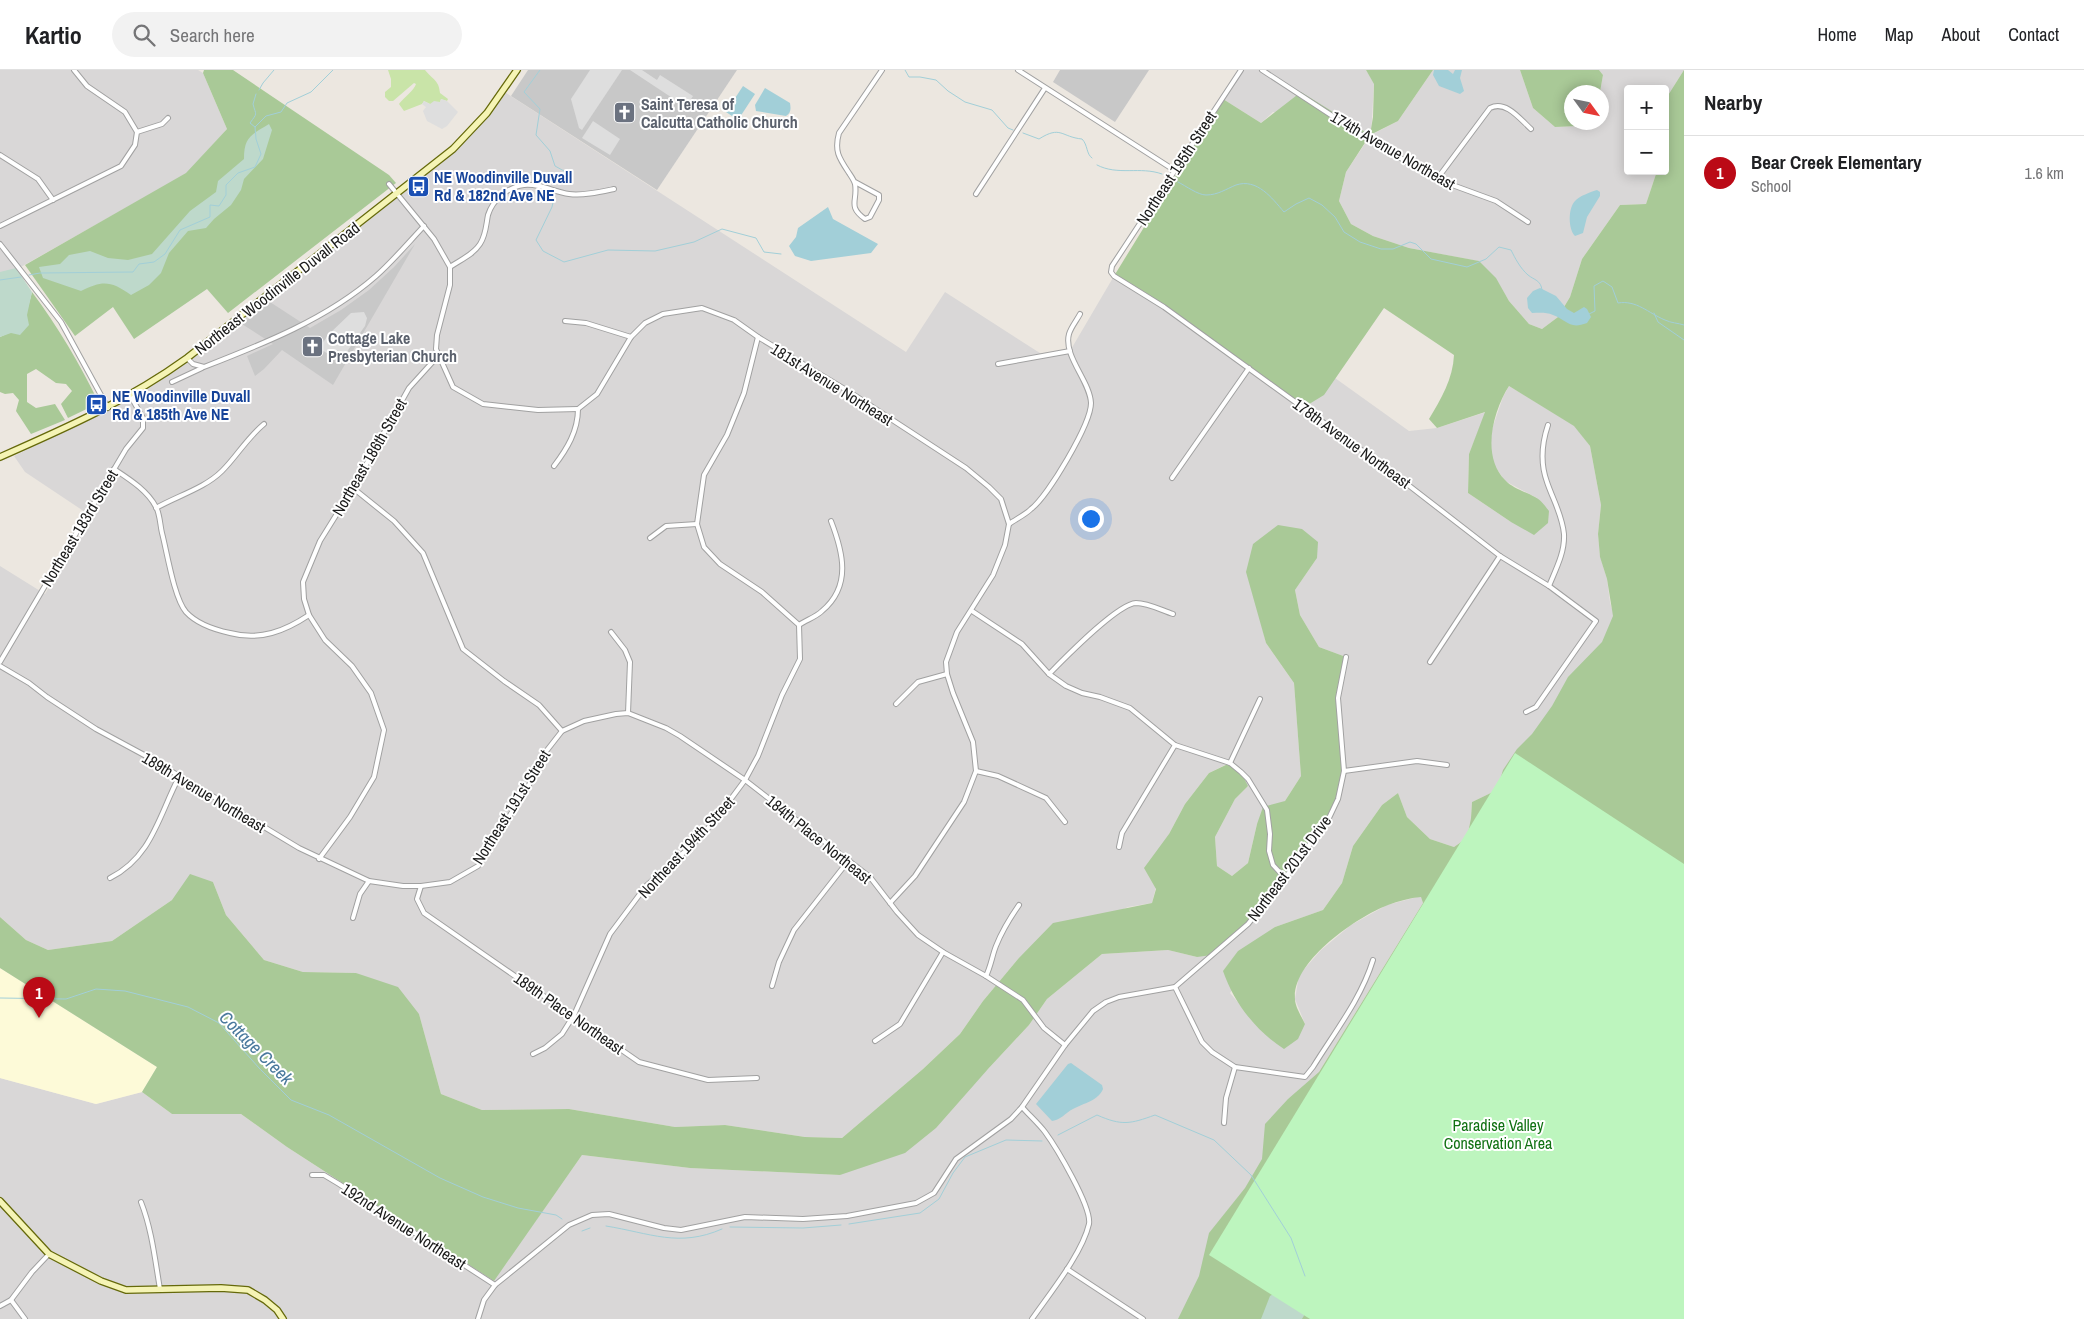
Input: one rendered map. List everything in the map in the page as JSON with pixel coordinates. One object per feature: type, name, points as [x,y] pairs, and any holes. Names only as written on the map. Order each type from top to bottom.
[{"type":"main road","name":"Northeast Woodinville Duvall Road","points":[[0,457],[108,408],[187,358],[433,166],[473,129],[487,113],[517,70]]},
{"type":"main road","points":[[0,1201],[49,1254],[101,1281],[126,1290],[248,1290],[265,1300],[277,1310],[283,1319]]},
{"type":"street","points":[[0,226],[121,166],[135,145],[137,132],[124,112],[87,86],[74,70]]},
{"type":"street","points":[[855,182],[854,208],[865,219],[870,217],[879,195],[855,182],[840,160],[836,144],[839,133],[852,117],[882,70]]},
{"type":"street","points":[[1018,70],[1174,170]]},
{"type":"street","name":"Northeast 195th Street","points":[[1112,266],[1241,70]]},
{"type":"street","name":"174th Avenue Northeast","points":[[1262,70],[1363,136],[1437,179],[1496,201],[1528,222]]},
{"type":"street","points":[[976,194],[1045,88]]},
{"type":"street","points":[[1437,179],[1490,108],[1503,106],[1531,129]]},
{"type":"street","points":[[137,132],[162,124],[168,118]]},
{"type":"street","points":[[0,155],[38,178],[53,200]]},
{"type":"street","points":[[389,184],[439,246],[450,267],[450,285],[437,335],[438,356],[454,386],[483,404],[538,410],[578,409],[578,422],[574,434],[554,466]]},
{"type":"street","points":[[450,267],[476,250],[484,235],[494,202],[513,187],[536,185],[569,194],[614,190]]},
{"type":"street","points":[[172,382],[278,336],[336,306],[377,276],[424,226]]},
{"type":"street","points":[[0,244],[61,322],[108,408]]},
{"type":"street","name":"178th Avenue Northeast","points":[[1112,266],[1111,272],[1114,276],[1164,307],[1385,467],[1500,556],[1549,586],[1596,620],[1536,707],[1526,712]]},
{"type":"street","name":"181st Avenue Northeast","points":[[578,409],[597,394],[631,337],[645,323],[663,314],[702,308],[734,320],[758,338],[848,391],[966,468],[990,487],[1001,500],[1009,524]]},
{"type":"street","points":[[890,903],[915,876],[964,802],[976,772],[973,742],[947,674],[946,662],[957,632],[972,611],[1000,560],[1009,524],[1032,509],[1044,496],[1065,463],[1086,421],[1091,405],[1089,393],[1070,351],[1069,333],[1080,314]]},
{"type":"street","points":[[566,321],[586,323],[631,337]]},
{"type":"street","points":[[758,338],[744,394],[727,435],[704,475],[697,524],[704,547],[720,564],[762,592],[799,625],[822,612],[840,587],[843,576],[843,558],[831,521]]},
{"type":"street","points":[[998,364],[1070,351]]},
{"type":"street","name":"Northeast 186th Street","points":[[319,859],[368,790],[377,767],[384,730],[371,693],[352,666],[325,640],[309,615],[304,599],[303,582],[309,563],[320,541],[353,488],[409,388],[438,356]]},
{"type":"street","points":[[187,358],[193,364],[204,367]]},
{"type":"street","points":[[1172,478],[1249,368]]},
{"type":"street","name":"Northeast 183rd Street","points":[[0,662],[126,449],[143,428],[143,418],[130,395]]},
{"type":"street","points":[[156,508],[221,472],[253,433],[264,424]]},
{"type":"street","points":[[1548,425],[1543,444],[1544,472],[1560,515],[1564,534],[1558,564],[1549,586]]},
{"type":"street","points":[[114,469],[146,492],[156,508],[180,602],[186,612],[200,622],[215,629],[233,634],[255,636],[288,629],[309,615]]},
{"type":"street","points":[[353,488],[394,521],[423,554],[463,649],[539,705],[562,731]]},
{"type":"street","points":[[650,538],[666,526],[697,524]]},
{"type":"street","points":[[1430,662],[1500,556]]},
{"type":"street","points":[[1049,674],[1076,648],[1127,605],[1145,604],[1173,614]]},
{"type":"street","points":[[972,611],[1022,644],[1049,674],[1066,686],[1082,693],[1100,696],[1130,708],[1175,745],[1230,763],[1248,779],[1268,810],[1269,851],[1273,865],[1285,878]]},
{"type":"street","name":"Northeast 194th Street","points":[[533,1054],[545,1048],[562,1034],[574,1015],[610,934],[646,886],[690,847],[713,822],[745,780],[758,756],[782,695],[800,659],[799,625]]},
{"type":"street","points":[[611,632],[625,650],[630,662],[628,713]]},
{"type":"street","name":"Northeast 201st Drive","points":[[1175,987],[1248,924],[1285,878],[1328,818],[1338,799],[1344,771],[1338,698],[1346,657]]},
{"type":"street","name":"189th Avenue Northeast","points":[[0,666],[29,683],[96,729],[319,859],[369,881],[421,886]]},
{"type":"street","points":[[896,704],[918,682],[947,674]]},
{"type":"street","points":[[1230,763],[1260,699]]},
{"type":"street","name":"Northeast 191st Street","points":[[421,886],[450,882],[478,866],[529,784],[544,754],[562,731],[584,721],[628,713]]},
{"type":"street","name":"184th Place Northeast","points":[[628,713],[673,732],[745,780],[870,877],[918,935],[1023,1000],[1044,1028],[1065,1045]]},
{"type":"street","points":[[1119,847],[1122,834],[1175,745]]},
{"type":"street","points":[[1344,771],[1417,761],[1447,765]]},
{"type":"street","points":[[976,772],[998,776],[1046,798],[1065,822]]},
{"type":"street","points":[[110,878],[119,874],[142,853],[152,838],[179,777]]},
{"type":"street","points":[[772,986],[779,962],[794,930],[849,860]]},
{"type":"street","points":[[353,918],[360,894],[369,881]]},
{"type":"street","name":"189th Place Northeast","points":[[421,886],[417,899],[424,913],[574,1015],[639,1062],[708,1080],[757,1078]]},
{"type":"street","points":[[986,976],[992,965],[995,948],[1004,928],[1019,905]]},
{"type":"street","points":[[875,1041],[900,1024],[943,952]]},
{"type":"street","points":[[478,1319],[484,1300],[494,1285],[569,1224],[592,1215],[605,1214],[623,1217],[664,1228],[681,1230],[745,1217],[803,1220],[847,1216],[916,1203],[934,1193],[956,1159],[1011,1118],[1022,1107],[1065,1045],[1094,1011],[1106,1002],[1119,997],[1175,987],[1202,1042],[1212,1052],[1235,1067],[1305,1077],[1367,978],[1372,960]]},
{"type":"street","points":[[1224,1123],[1226,1098],[1235,1067]]},
{"type":"street","points":[[1022,1107],[1045,1132],[1086,1203],[1089,1222],[1084,1238],[1067,1269],[1032,1319]]},
{"type":"street","name":"192nd Avenue Northeast","points":[[312,1174],[324,1176],[339,1184],[494,1285]]},
{"type":"street","points":[[141,1202],[148,1219],[160,1289]]},
{"type":"street","points":[[0,1306],[11,1300],[32,1272],[49,1254]]},
{"type":"street","points":[[1067,1269],[1143,1319]]},
{"type":"street","points":[[11,1300],[25,1319]]},
{"type":"shaded area","points":[[0,70],[198,70],[203,73],[227,129],[186,174],[19,268],[0,275]]},
{"type":"shaded area","points":[[528,70],[737,70],[657,190],[511,96]]},
{"type":"shaded area","points":[[590,70],[622,70],[582,130],[579,128],[571,99]]},
{"type":"shaded area","points":[[630,70],[642,70],[657,80],[660,75],[693,96],[686,107]]},
{"type":"shaded area","points":[[1060,70],[1149,70],[1115,122],[1053,82]]},
{"type":"shaded area","points":[[1241,70],[1366,70],[1374,83],[1371,135],[1398,121],[1433,70],[1520,70],[1533,108],[1555,127],[1564,127],[1564,130],[1609,130],[1609,85],[1601,85],[1603,75],[1599,70],[1684,70],[1669,94],[1669,85],[1624,85],[1624,175],[1656,175],[1646,204],[1620,205],[1582,259],[1570,297],[1558,317],[1542,329],[1529,324],[1509,301],[1496,279],[1478,261],[1409,248],[1373,236],[1351,224],[1339,201],[1346,172],[1370,136],[1273,112],[1261,123],[1223,99]]},
{"type":"shaded area","points":[[503,91],[906,352],[945,292],[1043,355],[1070,351],[1114,276],[1335,378],[1409,431],[1437,428],[1486,412],[1469,454],[1468,493],[1511,522],[1537,498],[1505,481],[1492,462],[1490,435],[1503,397],[1509,386],[1575,426],[1590,446],[1601,505],[1598,534],[1600,556],[1607,579],[1610,602],[1684,864],[1497,790],[1472,802],[1467,838],[1454,847],[1430,839],[1407,817],[1398,793],[1382,805],[1353,846],[1342,883],[1323,910],[1275,927],[1230,993],[1248,1014],[1305,1024],[1295,999],[1299,975],[1321,950],[1351,925],[1387,905],[1421,896],[1423,903],[1319,1072],[1310,1319],[0,1319],[0,1078],[96,1104],[142,1092],[172,1114],[241,1114],[287,1147],[493,1281],[582,1155],[690,1168],[840,1175],[988,1069],[1029,1025],[1047,999],[1102,954],[1168,950],[1197,957],[1248,924],[1338,698],[1346,657],[1319,647],[1300,615],[1295,590],[1317,558],[1258,610],[1266,643],[1294,683],[1301,776],[1285,801],[1257,824],[1248,863],[1232,876],[1217,866],[1215,837],[1235,799],[1248,786],[1229,763],[1209,773],[1185,804],[1169,834],[1152,903],[1128,907],[1018,959],[983,1001],[960,1034],[923,1069],[842,1138],[805,1137],[725,1125],[675,1127],[569,1109],[482,1110],[441,1094],[419,1014],[356,973],[303,972],[264,960],[226,915],[213,882],[172,900],[112,941],[48,950],[26,940],[0,917],[0,566],[45,594],[91,516],[25,472],[14,456],[68,430],[158,379],[453,149]]},
{"type":"shaded area","points":[[441,99],[447,101],[458,112],[447,126],[442,129],[427,121],[423,111],[426,107],[422,104],[424,101],[430,104],[434,101],[440,102]]},
{"type":"shaded area","points":[[593,121],[620,139],[610,155],[582,138]]},
{"type":"shaded area","points":[[415,244],[333,385],[282,350],[255,376],[247,356],[273,344],[242,324],[270,302],[310,328],[341,310],[369,290]]},
{"type":"shaded area","points":[[364,312],[367,318],[365,326],[346,353],[336,350],[331,356],[319,348],[329,334],[351,313]]},
{"type":"shaded area","points":[[0,968],[157,1067],[142,1092],[96,1104],[0,1078]]},
{"type":"green space","points":[[204,70],[233,70],[389,175],[396,183],[228,313],[207,289],[134,339],[113,307],[75,336],[25,265],[186,173],[227,129],[203,73]]},
{"type":"green space","points":[[388,70],[425,70],[437,83],[440,93],[448,99],[447,101],[441,99],[440,103],[430,104],[424,101],[422,104],[404,111],[399,104],[416,84],[414,83],[393,101],[389,101],[385,97],[385,92],[391,87]]},
{"type":"green space","points":[[1366,70],[1433,70],[1398,121],[1370,135],[1373,117],[1374,84]]},
{"type":"green space","points":[[1520,70],[1599,70],[1603,75],[1601,85],[1564,85],[1564,127],[1555,127],[1533,108]]},
{"type":"green space","points":[[1684,70],[1684,1319],[1178,1319],[1199,1276],[1209,1233],[1245,1188],[1262,1159],[1265,1124],[1288,1099],[1319,1072],[1423,903],[1421,897],[1396,902],[1360,919],[1329,942],[1315,956],[1304,970],[1297,985],[1295,1002],[1305,1024],[1298,1039],[1284,1049],[1264,1034],[1247,1015],[1233,994],[1223,971],[1238,951],[1275,927],[1323,910],[1342,883],[1353,846],[1382,805],[1398,793],[1407,817],[1430,839],[1454,847],[1467,838],[1472,802],[1497,790],[1503,770],[1517,749],[1532,734],[1552,706],[1568,677],[1602,642],[1613,616],[1607,579],[1600,557],[1598,534],[1601,505],[1590,446],[1574,426],[1509,386],[1498,408],[1494,420],[1492,446],[1493,459],[1498,470],[1508,483],[1537,498],[1549,511],[1548,523],[1534,535],[1468,493],[1469,454],[1485,412],[1437,428],[1429,419],[1449,381],[1454,355],[1384,308],[1324,395],[1301,409],[1210,339],[1114,276],[1223,99],[1261,123],[1301,92],[1370,135],[1346,172],[1339,201],[1351,224],[1373,236],[1409,248],[1479,261],[1496,278],[1509,301],[1529,324],[1542,329],[1558,317],[1570,297],[1582,259],[1620,205],[1646,204],[1656,175],[1669,175],[1669,94]]},
{"type":"green space","points":[[269,124],[272,130],[263,159],[244,179],[241,190],[231,205],[206,228],[188,231],[169,253],[161,273],[149,285],[131,295],[118,287],[107,284],[95,285],[81,291],[43,278],[39,267],[60,264],[69,255],[90,251],[108,258],[128,260],[152,254],[190,211],[216,192],[218,181],[244,159],[245,146],[250,137]]},
{"type":"green space","points":[[16,268],[32,292],[27,315],[29,325],[20,335],[11,333],[0,337],[0,272]]},
{"type":"green space","points":[[32,292],[68,346],[99,403],[68,418],[61,404],[72,391],[66,384],[56,383],[36,369],[27,374],[27,402],[36,408],[55,404],[65,420],[31,434],[16,411],[19,400],[13,393],[5,394],[0,392],[0,337],[20,324],[26,314]]},
{"type":"green space","points":[[1278,525],[1302,529],[1318,542],[1317,558],[1295,590],[1300,615],[1319,647],[1346,657],[1338,698],[1344,771],[1338,799],[1329,818],[1305,852],[1248,924],[1212,955],[1197,957],[1168,950],[1102,954],[1047,999],[1029,1025],[936,1128],[905,1153],[840,1175],[690,1168],[582,1155],[494,1281],[287,1147],[241,1114],[172,1114],[142,1092],[157,1067],[0,968],[0,917],[26,940],[48,950],[112,941],[172,900],[190,874],[213,882],[226,915],[264,960],[303,972],[356,973],[398,987],[419,1014],[441,1094],[482,1110],[569,1109],[675,1127],[725,1125],[805,1137],[842,1138],[923,1069],[960,1034],[983,1001],[1018,959],[1053,923],[1152,903],[1156,889],[1144,868],[1169,834],[1185,804],[1209,773],[1230,763],[1241,772],[1248,786],[1235,799],[1215,837],[1217,866],[1232,876],[1248,863],[1263,807],[1285,801],[1301,776],[1294,683],[1266,643],[1246,572],[1253,544]]},
{"type":"green space","name":"Paradise Valley Conservation Area","points":[[1515,753],[1684,864],[1684,1319],[1310,1319],[1209,1255]]},
{"type":"green space","points":[[1305,1276],[1315,1297],[1302,1319],[1261,1319],[1270,1296]]},
{"type":"water","points":[[1434,70],[1448,70],[1453,74],[1455,70],[1462,70],[1460,78],[1464,91],[1460,94],[1439,86],[1433,75]]},
{"type":"water","points":[[743,86],[755,94],[738,120],[726,112]]},
{"type":"water","points":[[765,88],[790,103],[788,115],[756,111],[755,105]]},
{"type":"water","points":[[1597,190],[1600,192],[1600,196],[1587,217],[1583,233],[1575,236],[1570,224],[1571,208],[1579,197]]},
{"type":"water","points":[[828,207],[833,219],[878,244],[871,253],[811,261],[795,256],[789,246],[796,237],[798,228]]},
{"type":"water","points":[[1540,288],[1556,296],[1567,309],[1574,313],[1584,307],[1591,317],[1587,323],[1572,325],[1550,314],[1532,313],[1528,308],[1527,298],[1533,291]]},
{"type":"water","points":[[1071,1063],[1102,1085],[1103,1089],[1094,1099],[1052,1121],[1036,1104],[1068,1064]]},
{"type":"waterway","points":[[259,90],[274,70]]},
{"type":"waterway","points":[[29,275],[40,273],[133,272],[139,264],[154,262],[165,254],[180,230],[210,217],[210,205],[219,206],[226,195],[226,185],[238,173],[255,167],[261,154],[256,139],[255,127],[266,116],[281,112],[287,103],[311,92],[333,70]]},
{"type":"waterway","points":[[540,70],[524,92],[540,109],[536,135],[550,151],[555,166],[564,171],[567,179]]},
{"type":"waterway","points":[[905,70],[909,77],[936,80],[948,91],[965,102],[992,110],[1008,128],[1013,130]]},
{"type":"waterway","points":[[255,127],[250,123],[256,114],[253,104],[256,94]]},
{"type":"waterway","points":[[1023,133],[1039,139],[1057,132],[1082,139],[1092,158]]},
{"type":"waterway","points":[[1097,165],[1113,170],[1146,171],[1162,174]]},
{"type":"waterway","points":[[1178,182],[1203,195],[1218,193],[1236,185],[1251,184],[1263,191],[1284,212],[1309,198],[1322,205],[1335,217],[1344,232],[1360,242],[1381,249],[1393,249],[1410,242],[1416,244],[1431,259],[1467,267],[1486,259],[1499,247],[1511,250],[1528,275],[1539,282],[1542,290]]},
{"type":"waterway","points":[[554,198],[552,207],[536,240],[543,251],[564,262],[608,250],[655,251],[694,242],[722,229],[756,238],[764,252],[781,254]]},
{"type":"waterway","points":[[0,280],[21,277]]},
{"type":"waterway","points":[[1589,314],[1595,311],[1594,286],[1603,281],[1612,287],[1618,303],[1631,303],[1667,321],[1684,325]]},
{"type":"waterway","points":[[1654,313],[1658,322],[1684,340]]},
{"type":"waterway","name":"Cottage Creek","points":[[0,998],[66,999],[96,989],[125,991],[188,1007],[219,1023],[259,1068],[291,1100],[329,1115],[440,1178],[483,1197],[518,1208],[556,1215],[562,1219]]},
{"type":"waterway","name":"Cottage Creek","points":[[1058,1135],[1097,1115],[1120,1122],[1132,1122],[1155,1115],[1214,1140],[1251,1175],[1291,1238],[1305,1276]]},
{"type":"waterway","name":"Cottage Creek","points":[[849,1224],[920,1213],[939,1199],[953,1173],[965,1157],[1006,1140],[1042,1141]]},
{"type":"waterway","name":"Cottage Creek","points":[[730,1227],[803,1228],[841,1225]]},
{"type":"waterway","name":"Cottage Creek","points":[[606,1226],[678,1238],[692,1238],[722,1229]]},
{"type":"waterway","name":"Cottage Creek","points":[[582,1231],[590,1228]]},
{"type":"place","name":"Saint Teresa of Calcutta Catholic Church","points":[[625,113]]},
{"type":"place","name":"NE Woodinville Duvall Rd & 182nd Ave NE","points":[[418,186]]},
{"type":"place","name":"Cottage Lake Presbyterian Church","points":[[312,347]]},
{"type":"place","name":"NE Woodinville Duvall Rd & 185th Ave NE","points":[[96,405]]},
{"type":"place","name":"Bear Creek Elementary","points":[[39,1018]]}]
